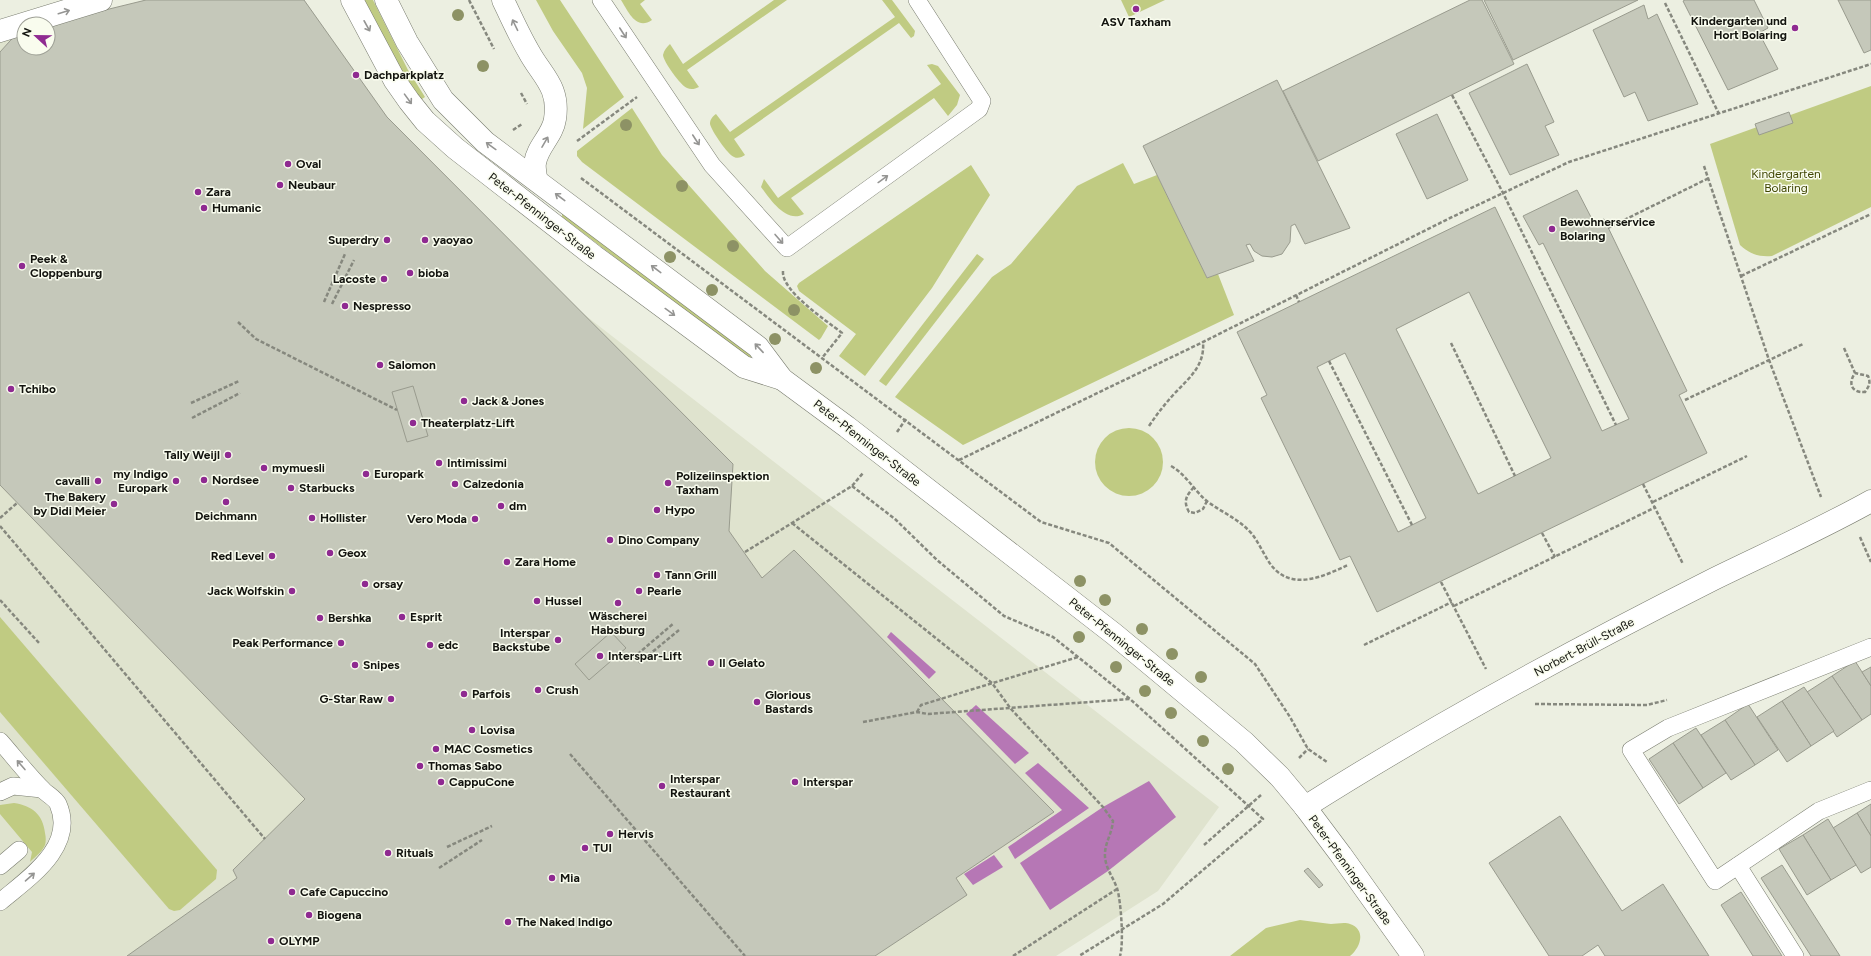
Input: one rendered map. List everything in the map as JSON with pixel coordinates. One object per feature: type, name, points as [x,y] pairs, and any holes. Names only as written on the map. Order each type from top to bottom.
[{"type":"street","points":[[0,31],[101,0]]},
{"type":"street","name":"Peter-Pfenninger-Straße","points":[[352,0],[395,81],[425,121],[455,148],[594,256],[744,367],[782,379]]},
{"type":"street","name":"Peter-Pfenninger-Straße","points":[[386,0],[407,42],[442,100],[485,142],[758,347],[782,379],[847,426],[1114,634],[1244,742],[1280,777],[1305,808],[1341,854],[1412,956]]},
{"type":"street","points":[[502,0],[529,54],[541,68],[552,88],[555,103],[555,119],[551,132],[535,163],[536,179]]},
{"type":"street","name":"Norbert-Brüll-Straße","points":[[1305,808],[1498,692],[1696,589],[1830,524],[1871,501]]},
{"type":"lane","points":[[601,0],[712,166],[787,248],[980,109],[982,106],[982,101],[917,0]]},
{"type":"lane","points":[[1871,647],[1668,728],[1631,750],[1715,881],[1819,811],[1871,790]]},
{"type":"lane","points":[[0,741],[42,789],[58,803],[63,827],[57,845],[43,866],[0,902]]},
{"type":"lane","points":[[0,792],[13,786],[42,789]]},
{"type":"lane","points":[[0,866],[19,850]]},
{"type":"lane","points":[[1738,866],[1795,956]]},
{"type":"path","points":[[469,0],[495,50]]},
{"type":"path","points":[[1665,3],[1719,114]]},
{"type":"path","points":[[959,460],[1203,342],[1568,162],[1871,64]]},
{"type":"path","points":[[540,151],[580,140],[657,83]]},
{"type":"path","points":[[520,92],[527,105],[526,110]]},
{"type":"path","points":[[1452,95],[1503,193],[1616,425]]},
{"type":"path","points":[[485,142],[496,132],[514,130],[526,121]]},
{"type":"path","points":[[1704,166],[1769,360],[1830,524]]},
{"type":"path","points":[[577,175],[906,419],[1041,522],[1109,543],[1255,664],[1290,717],[1308,749],[1330,764]]},
{"type":"path","points":[[1608,228],[1709,178]]},
{"type":"path","points":[[1741,276],[1871,214]]},
{"type":"path","points":[[787,248],[783,275],[795,295],[842,333],[822,358]]},
{"type":"path","points":[[324,302],[345,254]]},
{"type":"path","points":[[332,304],[354,260]]},
{"type":"path","points":[[1296,295],[1299,302]]},
{"type":"path","points":[[238,322],[256,339],[398,410]]},
{"type":"path","points":[[1149,426],[1160,410],[1188,382],[1197,369],[1204,352],[1203,342]]},
{"type":"path","points":[[1451,343],[1515,476]]},
{"type":"path","points":[[1685,400],[1803,344]]},
{"type":"path","points":[[1844,348],[1855,372],[1868,376],[1870,382],[1869,387],[1865,392],[1859,393],[1854,390],[1851,384],[1851,379],[1855,372]]},
{"type":"path","points":[[1329,361],[1412,525]]},
{"type":"path","points":[[191,403],[239,381]]},
{"type":"path","points":[[192,418],[240,393]]},
{"type":"path","points":[[1653,502],[1747,456]]},
{"type":"path","points":[[1171,466],[1181,472],[1207,501],[1236,518],[1245,526],[1272,566],[1284,575],[1295,580],[1306,581],[1348,564]]},
{"type":"path","points":[[1643,484],[1696,589]]},
{"type":"path","points":[[745,552],[852,486],[894,519],[937,560],[1004,616],[1054,637],[1078,656],[1130,699],[1263,819],[1163,904],[1079,956]]},
{"type":"path","points":[[1194,487],[1186,496],[1185,504],[1189,512],[1195,514],[1203,509],[1207,501]]},
{"type":"path","points":[[0,518],[17,503]]},
{"type":"path","points":[[1454,606],[1656,508]]},
{"type":"path","points":[[792,522],[992,683],[1011,709],[1103,807],[1113,821],[1112,832],[1106,844],[1105,855],[1108,871],[1117,889],[1122,930],[1120,956]]},
{"type":"path","points":[[0,526],[265,839]]},
{"type":"path","points":[[1542,533],[1555,556]]},
{"type":"path","points":[[1858,534],[1871,562]]},
{"type":"path","points":[[1441,582],[1498,692]]},
{"type":"path","points":[[0,600],[39,643]]},
{"type":"path","points":[[1364,645],[1452,602]]},
{"type":"path","points":[[633,658],[674,623]]},
{"type":"path","points":[[639,663],[679,630]]},
{"type":"path","points":[[917,712],[921,705],[1078,656]]},
{"type":"path","points":[[1534,704],[1647,705],[1674,698]]},
{"type":"path","points":[[863,722],[917,712],[928,714],[1011,709],[1130,699]]},
{"type":"path","points":[[570,754],[745,956]]},
{"type":"path","points":[[1204,846],[1250,806]]},
{"type":"path","points":[[447,847],[492,826]]},
{"type":"path","points":[[438,868],[482,840]]},
{"type":"path","points":[[1013,956],[1117,889]]},
{"type":"shaded area","name":"Europark","points":[[146,0],[304,0],[387,117],[581,312],[1219,807],[1158,891],[1056,956],[0,956],[0,38],[16,32],[16,56],[56,56],[56,22]]},
{"type":"shaded area","points":[[891,632],[936,672],[929,679],[887,637]]},
{"type":"shaded area","points":[[976,705],[1029,753],[1015,764],[966,714]]},
{"type":"shaded area","points":[[1038,763],[1089,808],[1015,859],[1008,847],[1062,810],[1025,773]]},
{"type":"shaded area","points":[[1149,781],[1176,817],[1108,871],[1050,910],[1020,863],[1103,807]]},
{"type":"shaded area","points":[[994,855],[1003,867],[973,885],[964,874]]},
{"type":"green space","points":[[364,0],[373,0],[408,70],[425,97],[419,101],[403,78]]},
{"type":"green space","points":[[536,0],[560,0],[624,97],[583,129],[587,88],[582,73],[553,31]]},
{"type":"green space","points":[[621,0],[645,0],[640,4],[652,20],[646,23],[637,21],[633,18]]},
{"type":"green space","points":[[774,0],[787,0],[687,70],[699,87],[688,89],[669,68],[663,55],[670,44],[683,64]]},
{"type":"green space","points":[[882,0],[892,0],[915,31],[914,36],[911,38],[899,23],[734,139],[745,155],[737,158],[731,155],[713,131],[710,124],[711,119],[716,114],[730,132],[895,17]]},
{"type":"green space","name":"ASV Taxham","points":[[1121,0],[1165,0],[1129,17]]},
{"type":"green space","points":[[932,64],[938,66],[960,95],[957,105],[948,116],[934,98],[791,198],[804,214],[791,216],[779,209],[761,187],[764,179],[778,198],[941,84],[927,65]]},
{"type":"green space","name":"Kindergarten Bolaring","points":[[1871,86],[1871,207],[1772,256],[1762,256],[1751,253],[1740,245],[1710,144]]},
{"type":"green space","points":[[632,108],[662,155],[765,271],[828,326],[819,340],[582,162],[577,156],[577,151]]},
{"type":"green space","points":[[1123,163],[1134,184],[1157,175],[1207,278],[1218,274],[1234,315],[963,445],[895,397],[992,277],[1011,264],[1077,186]]},
{"type":"green space","points":[[971,165],[990,195],[932,288],[865,376],[839,356],[856,334],[799,291],[797,286],[799,283]]},
{"type":"green space","points":[[562,212],[755,355],[751,361],[562,217]]},
{"type":"green space","points":[[977,254],[984,259],[886,386],[879,381]]},
{"type":"green space","points":[[1129,428],[1142,430],[1153,438],[1161,449],[1163,462],[1161,475],[1153,486],[1142,494],[1129,496],[1116,494],[1105,486],[1097,475],[1095,462],[1097,449],[1105,438],[1116,430]]},
{"type":"green space","points":[[0,617],[217,870],[216,879],[180,910],[174,911],[169,909],[0,712]]},
{"type":"green space","points":[[14,803],[26,806],[36,812],[44,826],[46,842],[44,848],[30,862],[32,852],[0,814],[0,805]]},
{"type":"green space","points":[[1300,920],[1331,924],[1348,923],[1359,930],[1359,944],[1354,953],[1350,956],[1230,956],[1266,928]]},
{"type":"building","name":"Europark","points":[[146,0],[304,0],[387,117],[733,464],[729,531],[762,578],[794,550],[1054,812],[956,878],[967,895],[875,956],[127,956],[237,878],[233,870],[305,799],[0,485],[0,52],[16,34],[16,56],[56,56],[56,22]]},
{"type":"building","points":[[1470,0],[1482,0],[1514,64],[1318,161],[1283,91]]},
{"type":"building","points":[[1484,0],[1638,0],[1513,60]]},
{"type":"building","points":[[1754,0],[1768,28],[1759,33],[1778,69],[1728,90],[1683,1]]},
{"type":"building","points":[[1838,0],[1871,0],[1871,50],[1864,53]]},
{"type":"building","points":[[1644,5],[1648,19],[1657,14],[1698,104],[1648,121],[1635,92],[1624,97],[1593,30]]},
{"type":"building","points":[[1527,64],[1554,122],[1545,126],[1559,155],[1510,175],[1469,93]]},
{"type":"building","points":[[1277,80],[1350,228],[1305,244],[1295,224],[1291,226],[1290,242],[1282,254],[1272,257],[1262,256],[1254,251],[1250,244],[1246,245],[1254,261],[1207,278],[1143,146]]},
{"type":"building","points":[[1789,112],[1793,123],[1759,135],[1755,124]]},
{"type":"building","points":[[1437,114],[1468,180],[1427,199],[1396,134]]},
{"type":"building","points":[[1577,190],[1594,223],[1604,219],[1687,391],[1679,395],[1707,453],[1377,612],[1350,556],[1340,560],[1261,398],[1267,395],[1237,332],[1495,207],[1602,431],[1629,419],[1543,243],[1539,245],[1523,216]],"holes":[[[1469,292],[1551,458],[1478,494],[1396,329]],[[1345,353],[1426,518],[1398,532],[1317,367]]]},
{"type":"building","name":"Theaterplatz-Lift","points":[[413,386],[428,436],[407,442],[392,392]]},
{"type":"building","name":"Interspar-Lift","points":[[611,632],[626,648],[589,680],[575,664]]},
{"type":"building","points":[[1855,661],[1871,686],[1871,714],[1862,720],[1832,676]]},
{"type":"building","points":[[1871,667],[1871,686],[1862,672]]},
{"type":"building","points":[[1832,676],[1862,720],[1837,737],[1807,692]]},
{"type":"building","points":[[1804,687],[1834,731],[1811,746],[1782,701]]},
{"type":"building","points":[[1782,701],[1811,746],[1787,762],[1757,717]]},
{"type":"building","points":[[1748,704],[1778,750],[1755,765],[1725,720]]},
{"type":"building","points":[[1725,720],[1755,765],[1731,780],[1701,735]]},
{"type":"building","points":[[1696,728],[1726,773],[1703,788],[1673,743]]},
{"type":"building","points":[[1673,743],[1703,788],[1679,804],[1649,759]]},
{"type":"building","points":[[1871,804],[1871,836],[1857,813]]},
{"type":"building","points":[[1857,813],[1871,836],[1871,867],[1861,873],[1833,828]]},
{"type":"building","points":[[1560,816],[1622,911],[1663,884],[1709,956],[1605,956],[1598,945],[1582,956],[1549,956],[1489,863]]},
{"type":"building","points":[[1828,819],[1856,865],[1831,880],[1803,835]]},
{"type":"building","points":[[1803,835],[1831,880],[1807,895],[1779,849]]},
{"type":"building","points":[[1782,865],[1840,956],[1811,956],[1761,878]]},
{"type":"building","points":[[1308,868],[1323,885],[1319,888],[1304,871]]},
{"type":"building","points":[[1741,892],[1782,956],[1753,956],[1721,905]]},
{"type":"place","name":"ASV Taxham","points":[[1136,9]]},
{"type":"place","name":"Kindergarten und Hort Bolaring","points":[[1795,28]]},
{"type":"place","name":"Dachparkplatz","points":[[356,75]]},
{"type":"place","name":"Oval","points":[[288,164]]},
{"type":"place","name":"Neubaur","points":[[280,185]]},
{"type":"place","name":"Zara","points":[[198,192]]},
{"type":"place","name":"Humanic","points":[[204,208]]},
{"type":"place","name":"Bewohnerservice Bolaring","points":[[1552,229]]},
{"type":"place","name":"Superdry","points":[[387,240]]},
{"type":"place","name":"yaoyao","points":[[425,240]]},
{"type":"place","name":"Peek & Cloppenburg","points":[[22,266]]},
{"type":"place","name":"bioba","points":[[410,273]]},
{"type":"place","name":"Lacoste","points":[[384,279]]},
{"type":"place","name":"Nespresso","points":[[345,306]]},
{"type":"place","name":"Salomon","points":[[380,365]]},
{"type":"place","name":"Tchibo","points":[[11,389]]},
{"type":"place","name":"Jack & Jones","points":[[464,401]]},
{"type":"place","name":"Theaterplatz-Lift","points":[[413,423]]},
{"type":"place","name":"Tally Weijl","points":[[228,455]]},
{"type":"place","name":"Intimissimi","points":[[439,463]]},
{"type":"place","name":"mymuesli","points":[[264,468]]},
{"type":"place","name":"Europark","points":[[366,474]]},
{"type":"place","name":"Nordsee","points":[[204,480]]},
{"type":"place","name":"cavalli","points":[[98,481]]},
{"type":"place","name":"my Indigo Europark","points":[[176,481]]},
{"type":"place","name":"Polizeiinspektion Taxham","points":[[668,483]]},
{"type":"place","name":"Calzedonia","points":[[455,484]]},
{"type":"place","name":"Starbucks","points":[[291,488]]},
{"type":"place","name":"Deichmann","points":[[226,502]]},
{"type":"place","name":"The Bakery by Didi Meier","points":[[114,504]]},
{"type":"place","name":"dm","points":[[501,506]]},
{"type":"place","name":"Hypo","points":[[657,510]]},
{"type":"place","name":"Hollister","points":[[312,518]]},
{"type":"place","name":"Vero Moda","points":[[475,519]]},
{"type":"place","name":"Dino Company","points":[[610,540]]},
{"type":"place","name":"Geox","points":[[330,553]]},
{"type":"place","name":"Red Level","points":[[272,556]]},
{"type":"place","name":"Zara Home","points":[[507,562]]},
{"type":"place","name":"Tann Grill","points":[[657,575]]},
{"type":"place","name":"orsay","points":[[365,584]]},
{"type":"place","name":"Jack Wolfskin","points":[[292,591]]},
{"type":"place","name":"Pearle","points":[[639,591]]},
{"type":"place","name":"Hussel","points":[[537,601]]},
{"type":"place","name":"Wäscherei Habsburg","points":[[618,603]]},
{"type":"place","name":"Esprit","points":[[402,617]]},
{"type":"place","name":"Bershka","points":[[320,618]]},
{"type":"place","name":"Interspar Backstube","points":[[558,640]]},
{"type":"place","name":"Peak Performance","points":[[341,643]]},
{"type":"place","name":"edc","points":[[430,645]]},
{"type":"place","name":"Interspar-Lift","points":[[600,656]]},
{"type":"place","name":"Il Gelato","points":[[711,663]]},
{"type":"place","name":"Snipes","points":[[355,665]]},
{"type":"place","name":"Crush","points":[[538,690]]},
{"type":"place","name":"Parfois","points":[[464,694]]},
{"type":"place","name":"G-Star Raw","points":[[391,699]]},
{"type":"place","name":"Glorious Bastards","points":[[757,702]]},
{"type":"place","name":"Lovisa","points":[[472,730]]},
{"type":"place","name":"MAC Cosmetics","points":[[436,749]]},
{"type":"place","name":"Thomas Sabo","points":[[420,766]]},
{"type":"place","name":"CappuCone","points":[[441,782]]},
{"type":"place","name":"Interspar","points":[[795,782]]},
{"type":"place","name":"Interspar Restaurant","points":[[662,786]]},
{"type":"place","name":"Hervis","points":[[610,834]]},
{"type":"place","name":"TUI","points":[[585,848]]},
{"type":"place","name":"Rituals","points":[[388,853]]},
{"type":"place","name":"Mia","points":[[552,878]]},
{"type":"place","name":"Cafe Capuccino","points":[[292,892]]},
{"type":"place","name":"Biogena","points":[[309,915]]},
{"type":"place","name":"The Naked Indigo","points":[[508,922]]},
{"type":"place","name":"OLYMP","points":[[271,941]]}]
